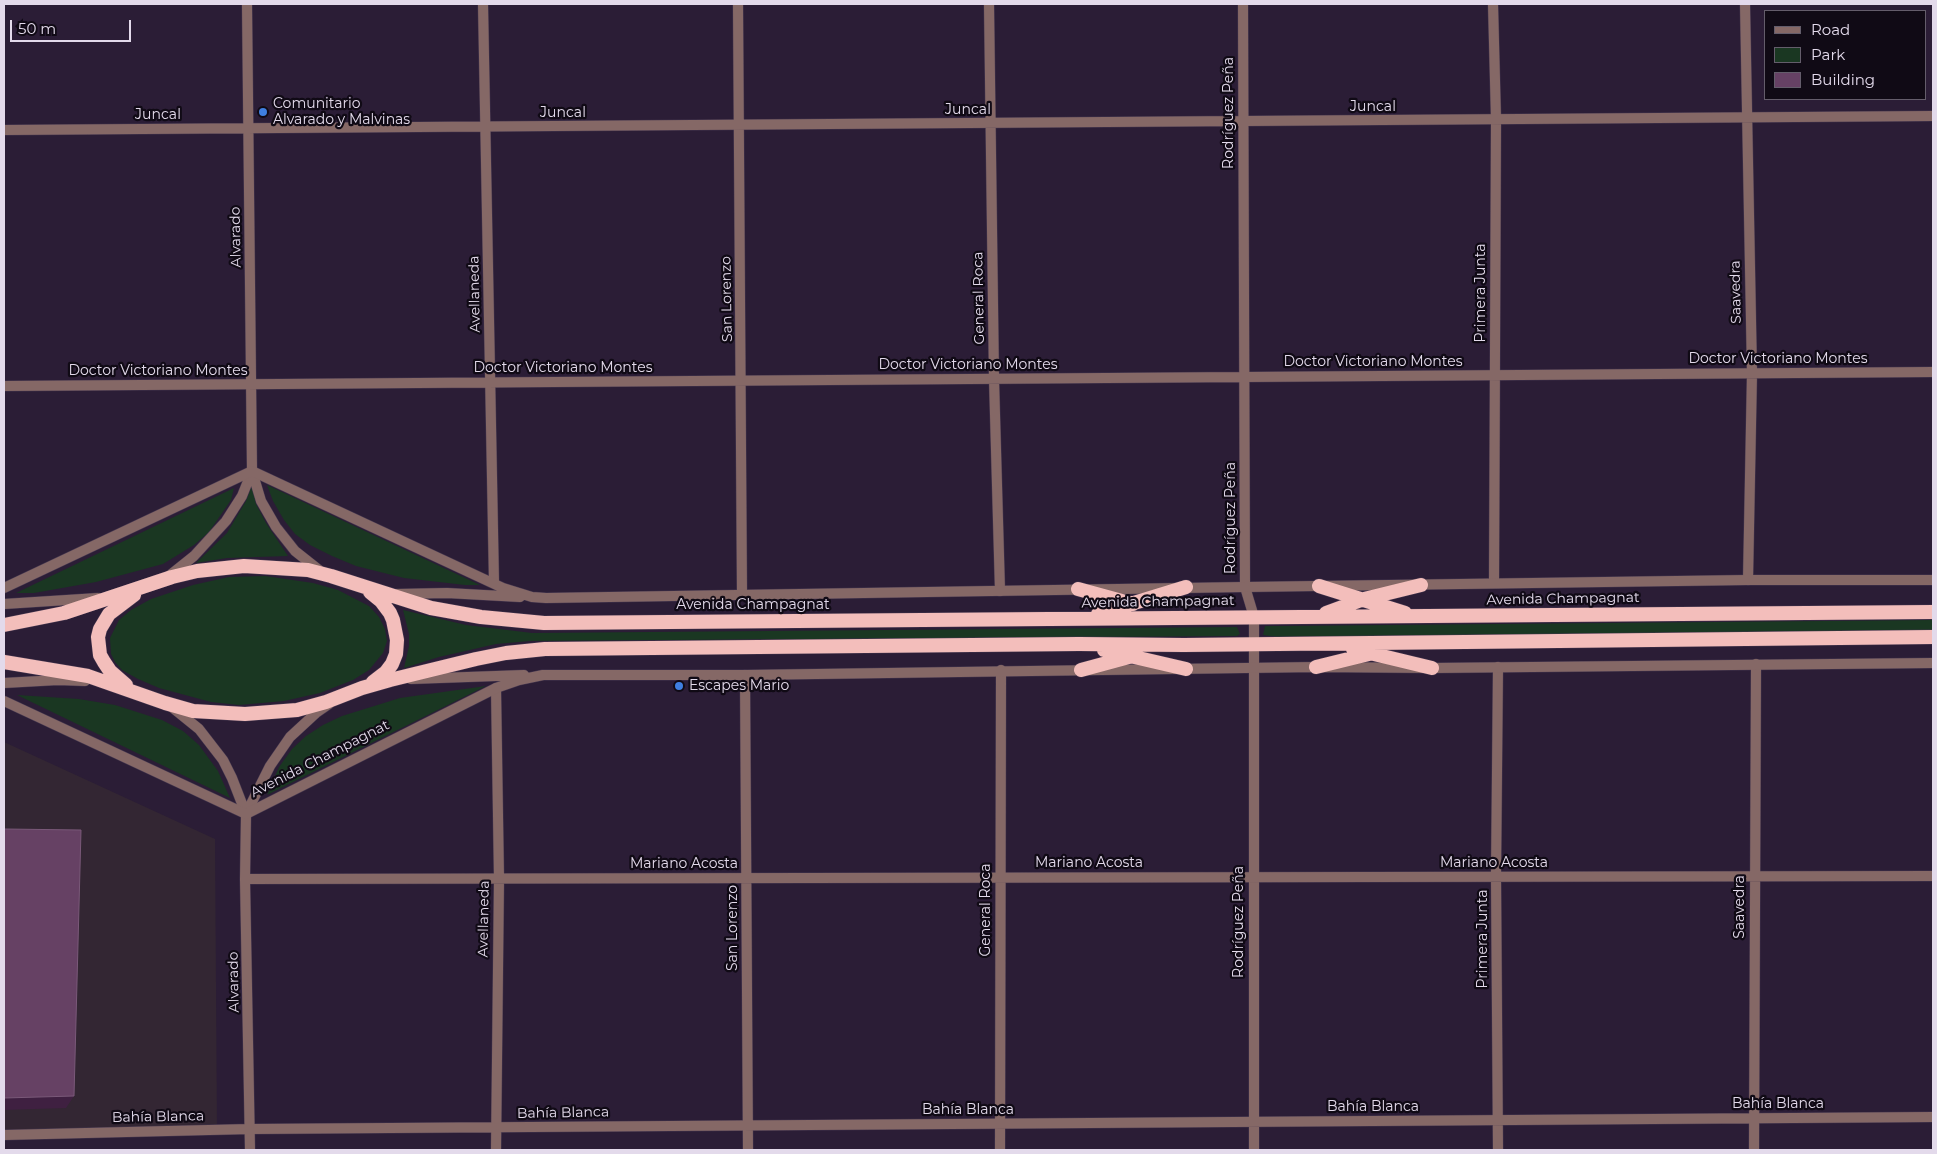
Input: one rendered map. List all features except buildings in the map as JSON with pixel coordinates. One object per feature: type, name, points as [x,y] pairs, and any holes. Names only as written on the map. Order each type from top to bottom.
[{"type":"highway","name":"Avenida Champagnat","points":[[4,625],[64,613],[197,571],[220,567],[244,566],[287,567],[331,576],[431,608],[503,620],[544,623],[1933,612]]},
{"type":"highway","points":[[349,582],[370,592],[386,606],[393,620],[397,640],[396,654],[386,672],[375,681],[356,691]]},
{"type":"highway","points":[[144,695],[119,680],[110,671],[100,655],[98,637],[100,629],[109,614],[133,595],[154,584]]},
{"type":"highway","points":[[1317,616],[1364,599],[1421,585]]},
{"type":"highway","points":[[1319,586],[1418,617]]},
{"type":"highway","points":[[1079,619],[1186,588]]},
{"type":"highway","points":[[1078,590],[1185,617]]},
{"type":"highway","name":"Avenida Champagnat","points":[[4,662],[51,669],[108,682],[193,711],[245,714],[297,710],[390,680],[506,653],[545,649],[1079,644],[1184,645],[1933,637]]},
{"type":"highway","points":[[1316,667],[1420,642]]},
{"type":"highway","points":[[1318,643],[1373,652],[1432,668]]},
{"type":"highway","points":[[1079,644],[1186,669]]},
{"type":"highway","points":[[1081,670],[1131,656],[1184,645]]},
{"type":"street","name":"Alvarado","points":[[247,4],[252,470],[261,501],[284,539],[304,560],[331,576]]},
{"type":"street","name":"Avellaneda","points":[[483,4],[494,583]]},
{"type":"street","name":"San Lorenzo","points":[[738,4],[742,595]]},
{"type":"street","name":"General Roca","points":[[989,4],[994,379],[1000,591]]},
{"type":"street","name":"Rodríguez Peña","points":[[1243,4],[1245,586],[1254,617],[1254,1150]]},
{"type":"street","name":"Primera Junta","points":[[1493,4],[1496,120],[1494,583]]},
{"type":"street","name":"Saavedra","points":[[1745,4],[1752,373],[1748,580]]},
{"type":"street","name":"Juncal","points":[[4,130],[1933,116]]},
{"type":"street","name":"Doctor Victoriano Montes","points":[[4,386],[1933,372]]},
{"type":"street","name":"Alvarado","points":[[154,584],[178,570],[218,532],[242,496],[252,470]]},
{"type":"street","name":"Avenida Champagnat","points":[[252,470],[510,590],[546,598]]},
{"type":"street","points":[[4,588],[252,470]]},
{"type":"street","name":"Avenida Champagnat","points":[[387,595],[448,593],[546,598],[1245,586],[1748,580],[1933,580]]},
{"type":"street","name":"Avenida Champagnat","points":[[4,604],[114,598]]},
{"type":"street","name":"Avenida Champagnat","points":[[390,680],[543,675],[745,675],[1001,670],[1933,663]]},
{"type":"street","name":"Saavedra","points":[[1754,1150],[1756,664]]},
{"type":"street","name":"Primera Junta","points":[[1498,667],[1496,876],[1498,1150]]},
{"type":"street","name":"General Roca","points":[[1000,1150],[1001,670]]},
{"type":"street","name":"Avenida Champagnat","points":[[4,700],[246,814],[496,688],[519,680],[543,675]]},
{"type":"street","name":"San Lorenzo","points":[[745,675],[748,1150]]},
{"type":"street","name":"Avenida Champagnat","points":[[4,683],[58,680],[108,682]]},
{"type":"street","name":"Avellaneda","points":[[496,688],[499,879],[496,1150]]},
{"type":"street","name":"Alvarado","points":[[246,814],[270,766],[290,737],[316,713],[356,691]]},
{"type":"street","name":"Alvarado","points":[[166,703],[185,716],[212,745],[232,778],[246,814],[245,878],[250,1150]]},
{"type":"street","name":"Mariano Acosta","points":[[245,878],[1933,876]]},
{"type":"street","name":"Bahía Blanca","points":[[4,1135],[250,1129],[1933,1117]]},
{"type":"shaded area","points":[[4,742],[215,839],[217,1132],[4,1130]]},
{"type":"green space","points":[[252,485],[256,504],[288,556],[227,558],[196,563],[227,533],[246,501]]},
{"type":"green space","points":[[267,485],[480,585],[404,578],[356,566],[332,556],[310,545],[295,534],[273,501]]},
{"type":"green space","points":[[234,488],[231,500],[209,532],[194,545],[163,564],[96,582],[34,593],[16,593]]},
{"type":"green space","points":[[265,576],[313,583],[338,590],[369,606],[379,617],[385,629],[387,641],[383,653],[369,670],[353,680],[320,693],[284,701],[239,705],[211,702],[159,688],[122,670],[115,662],[111,654],[110,638],[119,620],[131,610],[151,599],[193,585],[229,577]]},
{"type":"green space","points":[[403,610],[466,625],[532,633],[1237,627],[1240,634],[1237,636],[530,641],[496,644],[439,657],[404,668],[409,646],[409,634]]},
{"type":"green space","points":[[1933,620],[1933,630],[1277,637],[1263,635],[1265,626]]},
{"type":"green space","points":[[486,686],[267,795],[279,767],[292,749],[306,736],[323,725],[342,716],[400,698]]},
{"type":"green space","points":[[17,695],[79,699],[115,705],[162,720],[183,731],[199,745],[218,771],[230,798]]},
{"type":"place","name":"Comunitario Alvarado y Malvinas","points":[[263,112]]},
{"type":"place","name":"Escapes Mario","points":[[679,686]]}]
